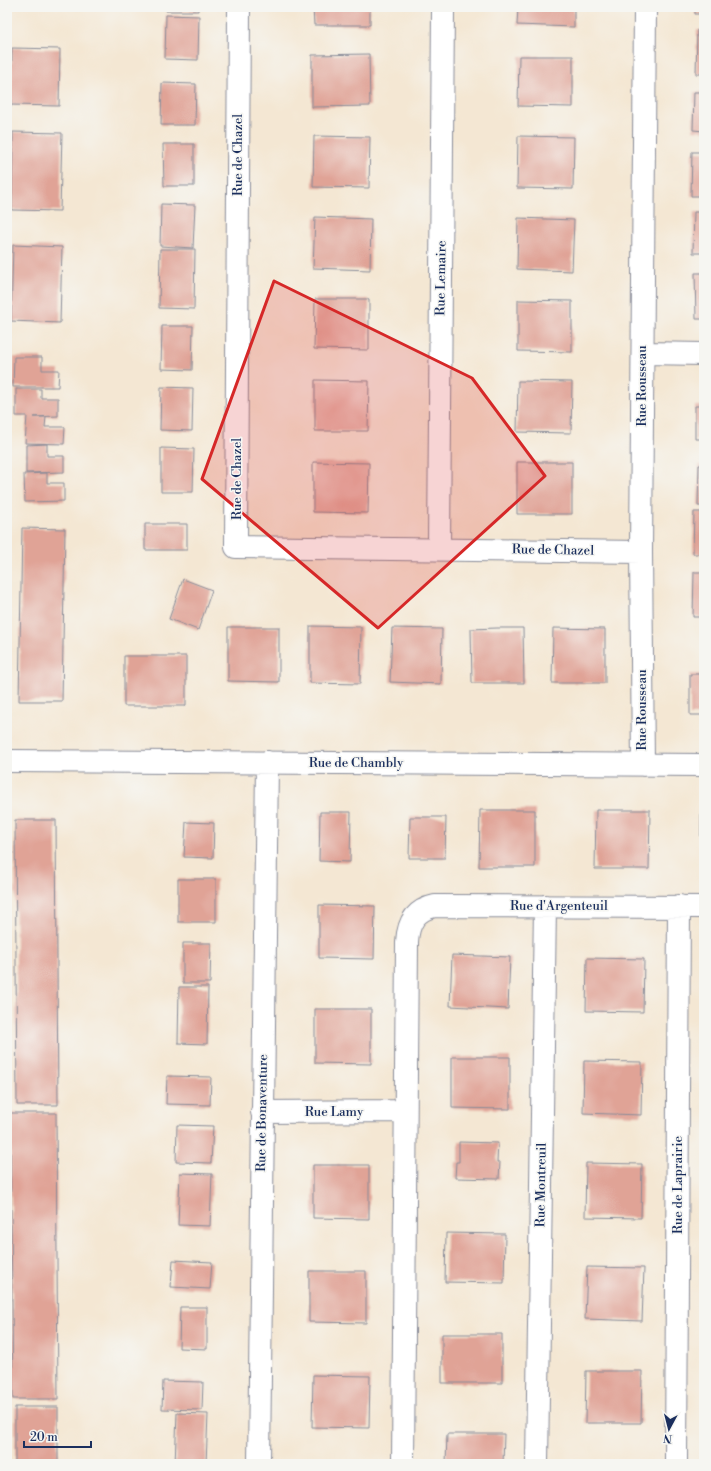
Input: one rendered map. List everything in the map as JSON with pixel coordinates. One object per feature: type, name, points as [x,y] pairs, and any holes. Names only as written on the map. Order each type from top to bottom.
[{"type":"street","name":"Rue de Chazel","points":[[239,7],[236,547],[641,552]]},
{"type":"street","name":"Rue Lemaire","points":[[439,549],[443,7]]},
{"type":"street","name":"Rue Rousseau","points":[[643,765],[641,552],[645,7]]},
{"type":"street","points":[[643,353],[704,354]]},
{"type":"street","name":"Rue de Chambly","points":[[7,761],[704,765]]},
{"type":"street","name":"Rue de Bonaventure","points":[[259,1464],[267,762]]},
{"type":"street","name":"Rue d'Argenteuil","points":[[405,1111],[408,931],[410,922],[416,914],[425,908],[435,906],[704,907]]},
{"type":"street","name":"Rue Montreuil","points":[[537,1464],[545,906]]},
{"type":"street","name":"Rue de Laprairie","points":[[676,1464],[679,906]]},
{"type":"street","points":[[403,1464],[405,1111]]},
{"type":"street","name":"Rue Lamy","points":[[262,1112],[405,1111]]},
{"type":"highlighted area","points":[[274,281],[472,378],[545,476],[378,628],[202,479]]},
{"type":"building","points":[[166,7],[198,7],[198,11],[166,11]]},
{"type":"building","points":[[313,7],[370,7],[370,25],[314,25]]},
{"type":"building","points":[[518,7],[574,7],[574,27],[517,25]]},
{"type":"building","points":[[695,7],[704,7],[704,14],[695,14]]},
{"type":"building","points":[[166,15],[199,16],[198,60],[165,59]]},
{"type":"building","points":[[697,30],[704,31],[704,74],[696,74]]},
{"type":"building","points":[[12,48],[60,49],[59,106],[11,105]]},
{"type":"building","points":[[369,54],[370,106],[312,107],[312,55]]},
{"type":"building","points":[[519,56],[573,56],[573,107],[518,106]]},
{"type":"building","points":[[162,83],[196,84],[195,125],[161,125]]},
{"type":"building","points":[[694,92],[704,92],[704,131],[693,130]]},
{"type":"building","points":[[13,132],[62,133],[60,211],[12,210]]},
{"type":"building","points":[[314,136],[370,137],[369,188],[313,187]]},
{"type":"building","points":[[518,136],[574,137],[573,189],[517,188]]},
{"type":"building","points":[[163,144],[194,144],[194,186],[164,186]]},
{"type":"building","points":[[692,152],[704,152],[704,196],[691,196]]},
{"type":"building","points":[[161,204],[195,205],[193,248],[160,246]]},
{"type":"building","points":[[694,212],[704,212],[704,253],[693,253]]},
{"type":"building","points":[[315,217],[371,219],[370,270],[313,268]]},
{"type":"building","points":[[518,218],[574,220],[572,271],[517,269]]},
{"type":"building","points":[[13,245],[62,247],[60,323],[11,321]]},
{"type":"building","points":[[160,249],[195,249],[194,309],[159,308]]},
{"type":"building","points":[[695,273],[704,273],[704,319],[696,319]]},
{"type":"building","points":[[315,299],[369,299],[369,350],[314,349]]},
{"type":"building","points":[[518,300],[572,301],[572,352],[518,351]]},
{"type":"building","points":[[162,326],[193,326],[192,370],[161,369]]},
{"type":"building","points":[[14,357],[42,357],[42,370],[59,370],[58,387],[13,387]]},
{"type":"building","points":[[315,380],[369,381],[368,431],[315,431]]},
{"type":"building","points":[[518,381],[572,382],[571,433],[517,432]]},
{"type":"building","points":[[161,387],[193,388],[192,431],[160,430]]},
{"type":"building","points":[[16,389],[41,389],[41,398],[58,398],[58,416],[34,417],[46,417],[45,427],[65,427],[64,444],[25,443],[27,416],[16,416]]},
{"type":"building","points":[[695,406],[704,406],[704,439],[695,439]]},
{"type":"building","points":[[47,444],[47,456],[64,456],[64,472],[26,473],[26,445]]},
{"type":"building","points":[[161,448],[194,449],[193,492],[161,492]]},
{"type":"building","points":[[313,462],[369,463],[368,513],[313,512]]},
{"type":"building","points":[[517,462],[572,462],[572,514],[517,514]]},
{"type":"building","points":[[699,465],[704,465],[704,506],[698,506]]},
{"type":"building","points":[[47,473],[47,483],[64,483],[64,501],[25,502],[24,474]]},
{"type":"building","points":[[694,512],[704,512],[704,554],[693,554]]},
{"type":"building","points":[[145,524],[187,524],[187,550],[145,550]]},
{"type":"building","points":[[22,528],[65,529],[62,701],[19,701]]},
{"type":"building","points":[[694,572],[704,572],[704,617],[693,617]]},
{"type":"building","points":[[183,579],[212,590],[198,630],[169,619]]},
{"type":"building","points":[[310,626],[361,627],[360,684],[310,683]]},
{"type":"building","points":[[228,627],[279,627],[279,682],[228,681]]},
{"type":"building","points":[[392,628],[442,629],[441,684],[390,682]]},
{"type":"building","points":[[523,628],[524,683],[472,683],[471,629]]},
{"type":"building","points":[[553,628],[605,629],[605,683],[552,683]]},
{"type":"building","points":[[124,656],[186,656],[186,706],[124,706]]},
{"type":"building","points":[[690,674],[704,674],[704,715],[690,715]]},
{"type":"building","points":[[480,810],[535,810],[535,867],[479,867]]},
{"type":"building","points":[[596,810],[650,810],[649,869],[595,869]]},
{"type":"building","points":[[320,812],[351,812],[350,862],[319,861]]},
{"type":"building","points":[[701,813],[704,813],[704,869],[700,869]]},
{"type":"building","points":[[410,817],[446,817],[445,858],[409,858]]},
{"type":"building","points":[[15,820],[56,820],[58,1105],[17,1105]]},
{"type":"building","points":[[186,822],[214,823],[213,858],[184,857]]},
{"type":"building","points":[[178,879],[216,879],[216,922],[178,922]]},
{"type":"building","points":[[319,905],[375,906],[374,959],[319,958]]},
{"type":"building","points":[[183,943],[211,943],[210,983],[183,983]]},
{"type":"building","points":[[452,955],[510,957],[508,1009],[450,1006]]},
{"type":"building","points":[[587,958],[644,959],[643,1012],[586,1011]]},
{"type":"building","points":[[179,987],[208,987],[207,1044],[178,1043]]},
{"type":"building","points":[[315,1009],[371,1009],[371,1064],[315,1063]]},
{"type":"building","points":[[452,1057],[510,1057],[510,1109],[452,1108]]},
{"type":"building","points":[[584,1061],[642,1062],[641,1115],[583,1113]]},
{"type":"building","points":[[167,1076],[211,1077],[210,1105],[166,1104]]},
{"type":"building","points":[[10,1113],[56,1113],[58,1399],[13,1399]]},
{"type":"building","points":[[177,1125],[213,1126],[211,1163],[176,1162]]},
{"type":"building","points":[[459,1142],[498,1143],[497,1162],[500,1162],[499,1179],[455,1178],[456,1162],[459,1162]]},
{"type":"building","points":[[586,1163],[642,1164],[641,1218],[585,1217]]},
{"type":"building","points":[[313,1165],[369,1165],[369,1219],[313,1218]]},
{"type":"building","points":[[180,1173],[212,1174],[210,1226],[178,1225]]},
{"type":"building","points":[[446,1233],[505,1234],[504,1283],[445,1282]]},
{"type":"building","points":[[173,1260],[212,1262],[210,1289],[171,1287]]},
{"type":"building","points":[[587,1267],[644,1268],[642,1321],[585,1319]]},
{"type":"building","points":[[309,1271],[366,1271],[366,1323],[309,1322]]},
{"type":"building","points":[[180,1307],[207,1307],[207,1349],[179,1348]]},
{"type":"building","points":[[442,1334],[502,1334],[502,1383],[442,1383]]},
{"type":"building","points":[[586,1371],[642,1371],[641,1423],[585,1423]]},
{"type":"building","points":[[313,1375],[370,1376],[369,1428],[312,1427]]},
{"type":"building","points":[[163,1381],[203,1382],[202,1410],[162,1409]]},
{"type":"building","points":[[15,1407],[58,1407],[58,1464],[15,1464]]},
{"type":"building","points":[[177,1413],[208,1414],[206,1464],[175,1464]]},
{"type":"building","points":[[447,1434],[504,1434],[503,1464],[446,1464]]}]
